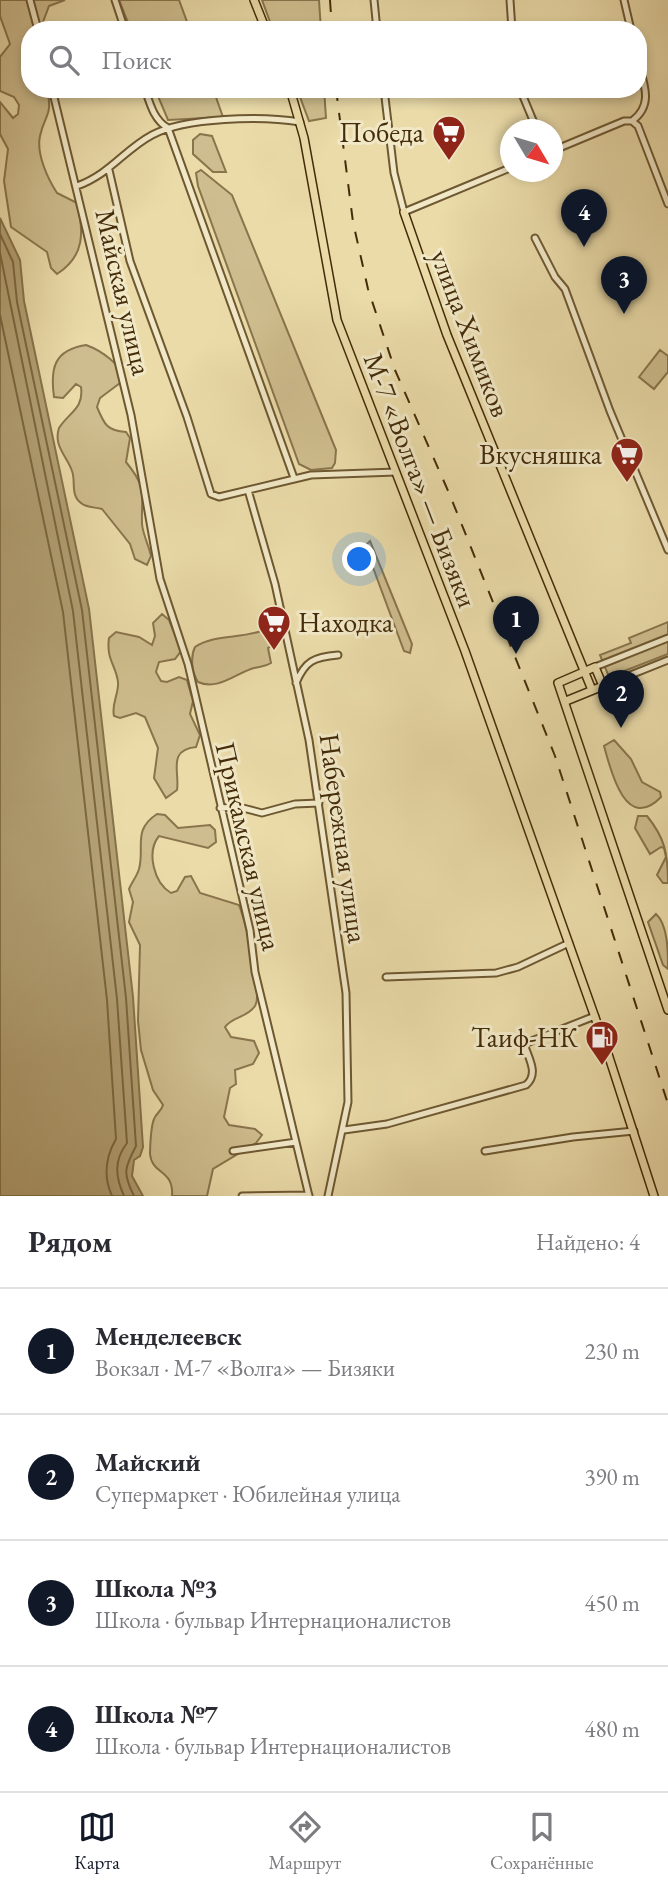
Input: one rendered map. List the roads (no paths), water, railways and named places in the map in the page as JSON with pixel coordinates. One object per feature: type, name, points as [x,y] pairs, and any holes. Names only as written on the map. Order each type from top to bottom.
[{"type":"main road","points":[[254,0],[262,21]]},
{"type":"main road","name":"М-7 «Волга» — Бизяки","points":[[293,98],[300,122],[337,320],[465,651],[595,1016],[654,1196]]},
{"type":"main road","name":"улица Химиков","points":[[404,212],[447,335],[592,690]]},
{"type":"main road","points":[[566,701],[603,686],[596,667],[558,683],[566,701],[564,707],[664,985],[668,1010]]},
{"type":"street","points":[[30,0],[36,21]]},
{"type":"street","points":[[115,0],[122,21]]},
{"type":"street","points":[[374,0],[376,21]]},
{"type":"street","points":[[510,0],[511,21]]},
{"type":"street","points":[[624,0],[629,21]]},
{"type":"street","name":"Майская улица","points":[[54,98],[131,415],[149,507]]},
{"type":"street","points":[[148,98],[161,124],[169,128],[294,478]]},
{"type":"street","points":[[385,98],[394,173],[404,212],[500,172]]},
{"type":"street","points":[[524,98],[532,119]]},
{"type":"street","points":[[563,146],[624,121],[632,121],[641,114],[647,104],[646,98]]},
{"type":"street","points":[[77,186],[109,170],[150,136],[169,128],[224,121],[282,119],[300,122]]},
{"type":"street","points":[[632,121],[638,126],[668,204]]},
{"type":"street","points":[[109,170],[130,261],[187,416],[207,489],[219,497],[294,478],[397,472]]},
{"type":"street","points":[[535,239],[555,277],[565,289],[610,411],[668,550]]},
{"type":"street","name":"Набережная улица","points":[[248,490],[275,584],[319,803],[347,1012],[349,1067],[344,1130],[328,1196]]},
{"type":"street","name":"Прикамская улица","points":[[149,507],[160,579],[188,664],[309,1195]]},
{"type":"street","points":[[596,667],[668,638]]},
{"type":"street","points":[[296,683],[304,666],[311,659],[338,654]]},
{"type":"street","points":[[603,686],[668,660]]},
{"type":"street","points":[[220,808],[239,807],[262,813],[295,804],[319,803]]},
{"type":"street","points":[[386,977],[496,973],[518,967],[569,943]]},
{"type":"street","points":[[344,1130],[387,1124],[526,1085],[533,1078],[534,1071],[524,1044],[595,1016]]},
{"type":"street","points":[[485,1151],[573,1137],[634,1131]]},
{"type":"street","points":[[233,1151],[296,1142]]},
{"type":"street","points":[[242,1196],[309,1195]]},
{"type":"water","points":[[0,218],[20,260],[24,301],[89,609],[133,997],[143,1147],[140,1156],[134,1160],[132,1176],[143,1196],[0,1196]]},
{"type":"railway","points":[[330,0],[331,21]]},
{"type":"railway","points":[[337,98],[353,222],[368,289],[395,370],[449,493],[555,756],[668,1104]]},
{"type":"place","name":"Победа","points":[[449,162]]},
{"type":"place","name":"Школа №7","points":[[584,247]]},
{"type":"place","name":"Школа №3","points":[[624,314]]},
{"type":"place","name":"Вкусняшка","points":[[627,484]]},
{"type":"place","name":"Находка","points":[[274,652]]},
{"type":"place","name":"Менделеевск","points":[[516,654]]},
{"type":"place","name":"Майский","points":[[621,728]]},
{"type":"place","name":"Таиф-НК","points":[[602,1067]]}]
